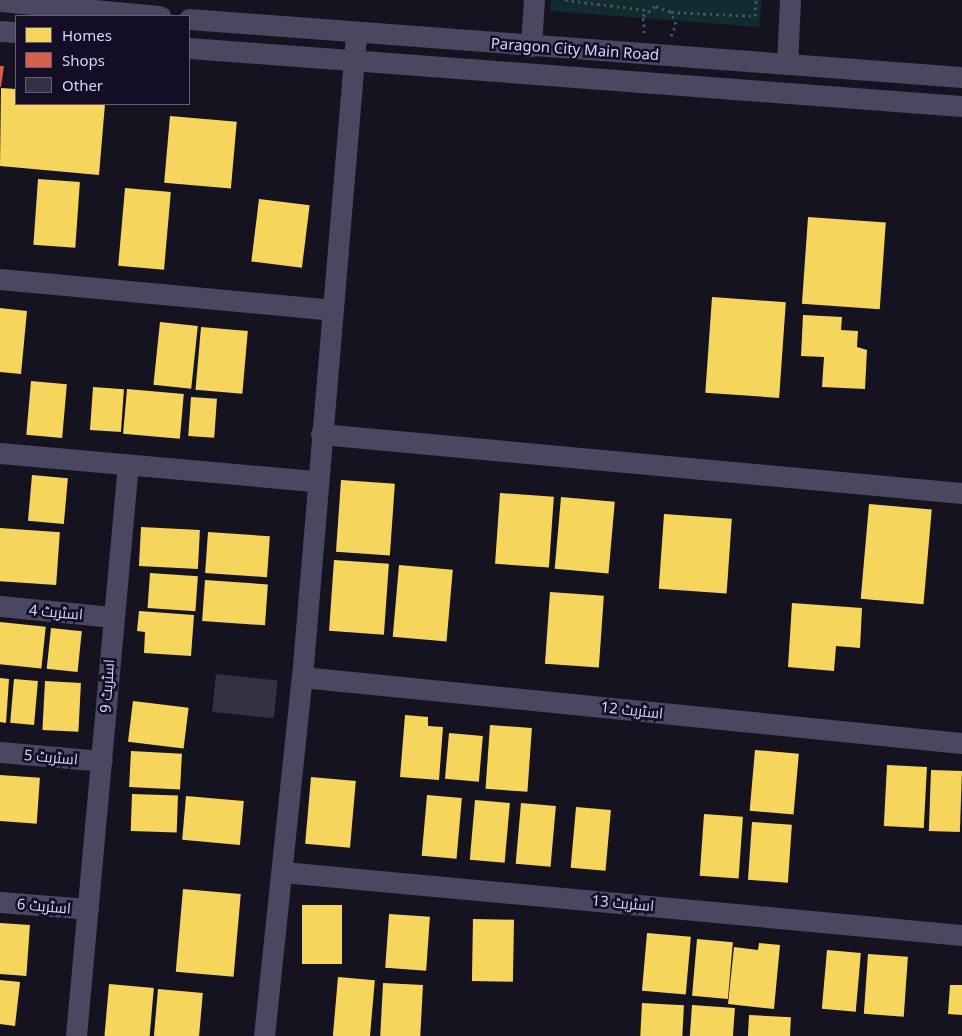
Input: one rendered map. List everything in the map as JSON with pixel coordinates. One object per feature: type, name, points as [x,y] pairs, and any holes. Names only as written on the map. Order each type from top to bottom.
[{"type":"street","points":[[530,46],[534,0]]},
{"type":"street","points":[[787,64],[790,0]]},
{"type":"street","points":[[0,1],[149,15]]},
{"type":"street","name":"Paragon City Main Road","points":[[190,19],[356,35],[962,77]]},
{"type":"street","points":[[0,31],[15,32]]},
{"type":"street","points":[[264,1036],[284,872],[302,677],[316,481],[356,35]]},
{"type":"street","name":"Paragon City Main Road","points":[[190,48],[354,64],[962,106]]},
{"type":"street","points":[[0,279],[332,310]]},
{"type":"street","points":[[321,434],[962,493]]},
{"type":"street","points":[[0,453],[316,481]]},
{"type":"street","name":"اسٹریٹ 9","points":[[76,1036],[102,761],[112,617],[128,464]]},
{"type":"street","name":"اسٹریٹ 4","points":[[0,606],[112,617]]},
{"type":"street","name":"اسٹریٹ 12","points":[[302,677],[962,743]]},
{"type":"street","name":"اسٹریٹ 5","points":[[0,752],[102,761]]},
{"type":"street","name":"اسٹریٹ 13","points":[[284,872],[962,935]]},
{"type":"street","name":"اسٹریٹ 6","points":[[0,902],[88,909]]},
{"type":"path","points":[[565,0],[647,10],[661,7],[671,12],[755,16],[756,0]]},
{"type":"path","points":[[661,7],[662,0]]},
{"type":"path","points":[[647,10],[642,30],[651,40]]},
{"type":"path","points":[[664,40],[674,31],[671,12]]},
{"type":"green space","points":[[551,0],[762,0],[759,27],[550,11]]},
{"type":"building: Homes","points":[[1,88],[15,89],[15,105],[105,105],[99,175],[0,166]]},
{"type":"building: Homes","points":[[170,116],[237,122],[231,189],[164,183]]},
{"type":"building: Homes","points":[[38,179],[80,182],[75,248],[33,245]]},
{"type":"building: Homes","points":[[125,188],[171,192],[164,270],[118,266]]},
{"type":"building: Homes","points":[[259,199],[310,205],[302,268],[251,262]]},
{"type":"building: Homes","points":[[808,217],[886,222],[880,309],[802,304]]},
{"type":"building: Homes","points":[[712,297],[786,302],[779,398],[705,393]]},
{"type":"building: Homes","points":[[0,308],[27,311],[21,374],[0,372]]},
{"type":"building: Homes","points":[[803,315],[842,317],[841,330],[858,331],[857,347],[867,350],[865,389],[822,387],[824,357],[801,356]]},
{"type":"building: Homes","points":[[160,322],[198,326],[191,389],[153,385]]},
{"type":"building: Homes","points":[[201,327],[248,331],[242,394],[196,390]]},
{"type":"building: Homes","points":[[31,381],[67,384],[62,438],[26,435]]},
{"type":"building: Homes","points":[[93,387],[124,389],[121,432],[90,430]]},
{"type":"building: Homes","points":[[127,389],[184,394],[180,439],[123,434]]},
{"type":"building: Homes","points":[[191,397],[217,399],[214,438],[188,436]]},
{"type":"building: Homes","points":[[32,475],[68,478],[64,524],[28,521]]},
{"type":"building: Homes","points":[[341,480],[395,484],[390,556],[336,552]]},
{"type":"building: Homes","points":[[500,493],[554,497],[549,568],[495,564]]},
{"type":"building: Homes","points":[[561,497],[615,502],[609,573],[555,569]]},
{"type":"building: Homes","points":[[869,504],[932,509],[923,604],[861,599]]},
{"type":"building: Homes","points":[[664,514],[732,519],[727,594],[659,589]]},
{"type":"building: Homes","points":[[141,527],[200,530],[198,569],[139,566]]},
{"type":"building: Homes","points":[[0,528],[60,532],[56,585],[0,581]]},
{"type":"building: Homes","points":[[208,532],[270,536],[267,577],[205,573]]},
{"type":"building: Homes","points":[[334,560],[389,564],[384,635],[329,631]]},
{"type":"building: Homes","points":[[399,565],[453,570],[447,641],[393,637]]},
{"type":"building: Homes","points":[[150,573],[198,576],[195,611],[148,608]]},
{"type":"building: Homes","points":[[205,580],[268,584],[265,625],[202,621]]},
{"type":"building: Homes","points":[[550,592],[604,596],[599,668],[545,664]]},
{"type":"building: Homes","points":[[792,603],[862,608],[860,648],[836,646],[834,671],[788,667]]},
{"type":"building: Homes","points":[[139,611],[194,615],[191,656],[144,653],[145,632],[137,631]]},
{"type":"building: Homes","points":[[0,622],[46,627],[41,669],[0,664]]},
{"type":"building: Homes","points":[[51,628],[82,631],[78,672],[47,669]]},
{"type":"building: Homes","points":[[0,678],[9,679],[6,723],[0,722]]},
{"type":"building: Homes","points":[[14,679],[38,681],[34,725],[10,723]]},
{"type":"building: Homes","points":[[45,681],[81,683],[78,732],[42,730]]},
{"type":"building: Homes","points":[[133,701],[189,708],[184,749],[128,742]]},
{"type":"building: Homes","points":[[405,715],[428,717],[428,726],[443,727],[439,780],[400,777]]},
{"type":"building: Homes","points":[[490,725],[532,728],[527,792],[486,789]]},
{"type":"building: Homes","points":[[449,733],[483,736],[479,782],[445,779]]},
{"type":"building: Homes","points":[[755,750],[799,754],[794,815],[750,811]]},
{"type":"building: Homes","points":[[131,751],[182,754],[180,790],[129,787]]},
{"type":"building: Homes","points":[[887,765],[927,767],[924,828],[884,826]]},
{"type":"building: Homes","points":[[931,770],[962,771],[960,832],[929,831]]},
{"type":"building: Homes","points":[[0,775],[40,778],[37,824],[0,821]]},
{"type":"building: Homes","points":[[311,777],[356,781],[350,848],[305,844]]},
{"type":"building: Homes","points":[[132,794],[178,796],[177,833],[131,831]]},
{"type":"building: Homes","points":[[427,795],[462,798],[457,859],[422,856]]},
{"type":"building: Homes","points":[[186,796],[244,801],[240,845],[182,840]]},
{"type":"building: Homes","points":[[475,800],[510,803],[505,863],[470,860]]},
{"type":"building: Homes","points":[[521,803],[556,806],[551,867],[516,864]]},
{"type":"building: Homes","points":[[576,807],[611,810],[606,871],[571,868]]},
{"type":"building: Homes","points":[[704,814],[743,817],[739,879],[700,876]]},
{"type":"building: Homes","points":[[752,822],[792,825],[788,883],[748,880]]},
{"type":"building: Homes","points":[[183,889],[241,894],[234,977],[176,972]]},
{"type":"building: Homes","points":[[302,905],[342,905],[342,964],[302,964]]},
{"type":"building: Homes","points":[[389,914],[430,917],[426,971],[385,968]]},
{"type":"building: Homes","points":[[473,919],[514,920],[513,982],[472,981]]},
{"type":"building: Homes","points":[[0,923],[30,925],[26,976],[0,974]]},
{"type":"building: Homes","points":[[647,933],[691,937],[686,995],[642,991]]},
{"type":"building: Homes","points":[[697,939],[733,942],[728,999],[692,996]]},
{"type":"building: Homes","points":[[759,943],[780,945],[774,1009],[728,1004],[734,947],[758,950]]},
{"type":"building: Homes","points":[[827,950],[861,953],[856,1012],[822,1009]]},
{"type":"building: Homes","points":[[868,954],[908,957],[904,1017],[864,1014]]},
{"type":"building: Homes","points":[[338,977],[375,980],[370,1036],[333,1036]]},
{"type":"building: Homes","points":[[0,980],[20,982],[15,1026],[0,1024]]},
{"type":"building: Homes","points":[[383,983],[423,985],[420,1036],[380,1036]]},
{"type":"building: Homes","points":[[109,984],[154,988],[150,1036],[104,1036]]},
{"type":"building: Homes","points":[[950,985],[962,985],[962,1015],[948,1014]]},
{"type":"building: Homes","points":[[158,989],[203,993],[199,1036],[154,1036]]},
{"type":"building: Homes","points":[[642,1003],[684,1005],[682,1036],[640,1036]]},
{"type":"building: Homes","points":[[692,1005],[735,1008],[733,1036],[690,1036]]},
{"type":"building: Homes","points":[[749,1015],[791,1017],[790,1036],[748,1036]]},
{"type":"building: Shops","points":[[0,66],[4,66],[1,87],[0,87]]},
{"type":"building: Other","points":[[216,674],[278,680],[274,718],[212,712]]}]
